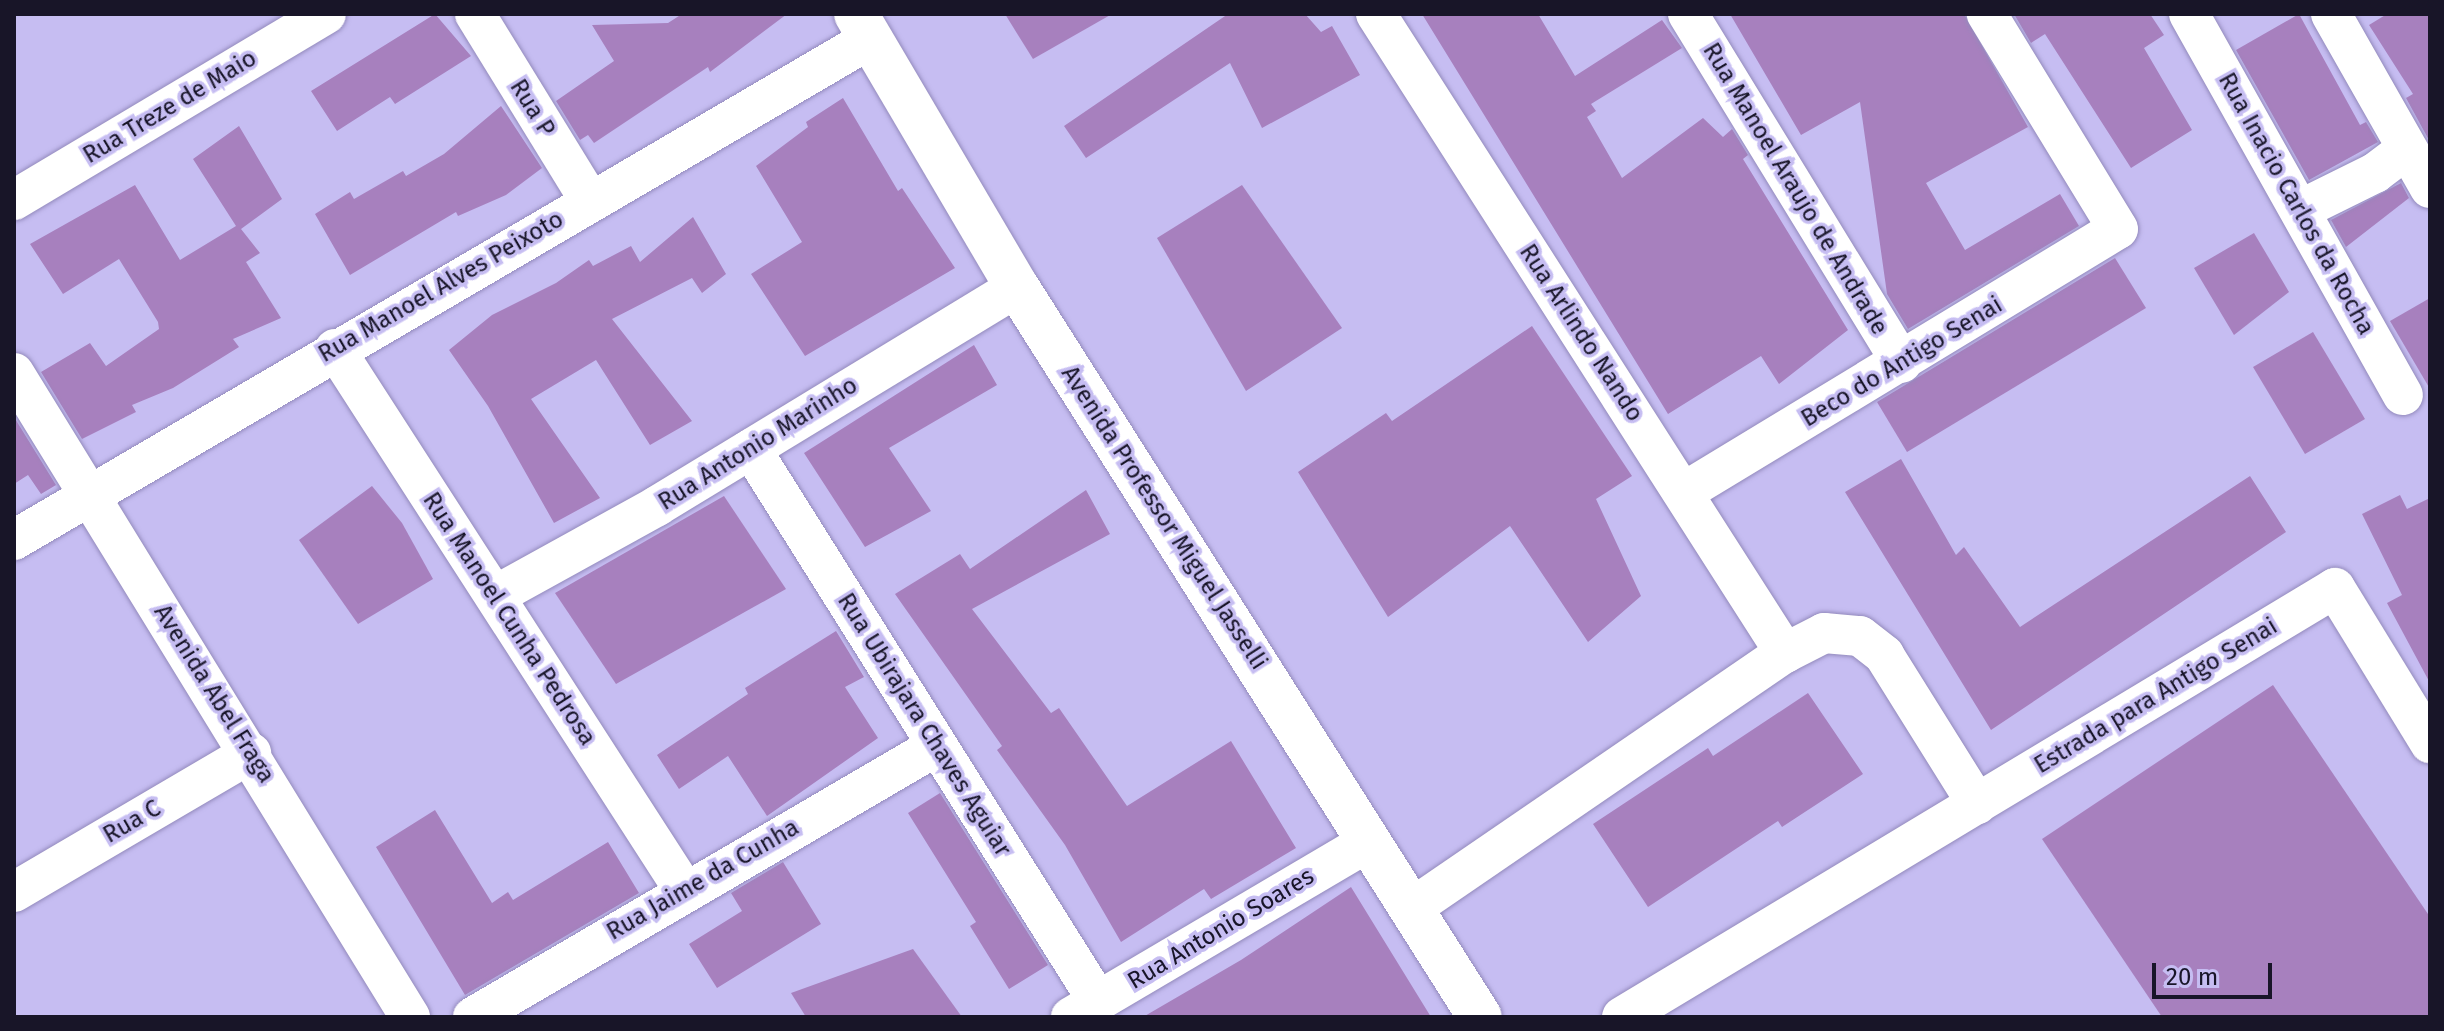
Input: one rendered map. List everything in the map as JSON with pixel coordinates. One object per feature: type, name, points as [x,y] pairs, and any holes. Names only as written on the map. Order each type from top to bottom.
[{"type":"street","name":"Rua Treze de Maio","points":[[14,200],[326,14]]},
{"type":"street","name":"Rua P","points":[[475,14],[590,201]]},
{"type":"street","name":"Rua Arlindo Nando","points":[[1376,14],[1785,653]]},
{"type":"street","name":"Rua Manoel Araujo de Andrade","points":[[1688,14],[1902,363]]},
{"type":"street","name":"Beco do Antigo Senai","points":[[1684,492],[1902,363],[2118,229],[1987,14]]},
{"type":"street","name":"Rua Inacio Carlos da Rocha","points":[[2189,14],[2403,395]]},
{"type":"street","points":[[2343,20],[2406,150],[2430,188]]},
{"type":"street","name":"Rua Manoel Alves Peixoto","points":[[14,540],[590,201],[863,26]]},
{"type":"street","name":"Avenida Professor Miguel Jasselli","points":[[863,26],[1017,287],[1480,1017]]},
{"type":"street","points":[[2300,210],[2375,173],[2406,150]]},
{"type":"street","name":"Rua Antonio Marinho","points":[[496,595],[751,449],[1017,287]]},
{"type":"street","name":"Rua Manoel Cunha Pedrosa","points":[[335,349],[684,890]]},
{"type":"street","name":"Avenida Abel Fraga","points":[[14,373],[251,753],[410,1017]]},
{"type":"street","name":"Rua Ubirajara Chaves Aguiar","points":[[751,449],[935,747],[1085,1009]]},
{"type":"street","name":"Estrada para Antigo Senai","points":[[1622,1017],[2335,588],[2430,743]]},
{"type":"street","points":[[1412,908],[1785,653],[1824,633],[1860,636],[1884,655],[1977,804]]},
{"type":"street","name":"Rua Jaime da Cunha","points":[[473,1017],[684,890],[935,747]]},
{"type":"street","name":"Rua C","points":[[14,892],[251,753]]},
{"type":"street","name":"Rua Antonio Soares","points":[[1085,1009],[1370,841]]},
{"type":"building","points":[[435,14],[471,56],[395,104],[390,97],[337,131],[311,91]]},
{"type":"building","points":[[682,14],[787,14],[710,72],[708,67],[594,143],[588,135],[580,140],[556,101],[614,61],[592,25],[668,23]]},
{"type":"building","points":[[1005,14],[1112,14],[1033,59]]},
{"type":"building","points":[[1228,14],[1305,14],[1321,32],[1332,26],[1360,75],[1262,128],[1230,63],[1086,158],[1064,126]]},
{"type":"building","points":[[1422,14],[1538,14],[1575,76],[1662,20],[1682,48],[1591,104],[1596,111],[1587,117],[1622,178],[1703,118],[1723,137],[1732,129],[1748,155],[1743,159],[1848,330],[1779,384],[1761,356],[1668,414]]},
{"type":"building","points":[[1730,14],[1964,14],[2028,127],[1926,183],[1965,250],[2060,194],[2079,226],[1908,329],[1887,294],[1860,102],[1801,135]]},
{"type":"building","points":[[2014,14],[2150,14],[2164,35],[2144,48],[2192,130],[2131,168],[2045,34],[2031,43]]},
{"type":"building","points":[[2299,14],[2360,125],[2366,122],[2378,142],[2309,180],[2236,50]]},
{"type":"building","points":[[2387,14],[2430,14],[2430,142],[2406,98],[2413,94],[2369,25]]},
{"type":"building","points":[[843,98],[898,191],[902,188],[955,268],[805,356],[751,274],[802,242],[756,166],[808,127],[806,122]]},
{"type":"building","points":[[501,106],[542,168],[506,195],[458,216],[456,212],[350,275],[315,214],[350,192],[354,199],[403,171],[406,176],[444,154]]},
{"type":"building","points":[[239,126],[282,199],[241,229],[260,253],[246,262],[281,318],[233,339],[239,347],[173,388],[132,405],[136,412],[82,439],[41,372],[90,343],[106,366],[159,329],[158,322],[119,259],[63,294],[30,244],[135,185],[180,260],[236,226],[193,159]]},
{"type":"building","points":[[2401,183],[2409,198],[2346,247],[2331,220]]},
{"type":"building","points":[[1242,185],[1342,328],[1246,391],[1157,238]]},
{"type":"building","points":[[693,217],[726,274],[702,293],[692,278],[612,319],[692,421],[650,445],[596,360],[531,399],[600,498],[554,523],[488,406],[449,350],[492,315],[556,283],[589,260],[593,266],[631,246],[640,262]]},
{"type":"building","points":[[2254,233],[2289,292],[2234,335],[2194,268]]},
{"type":"building","points":[[2115,258],[2146,308],[1907,452],[1877,402]]},
{"type":"building","points":[[2430,298],[2430,389],[2390,321]]},
{"type":"building","points":[[1532,326],[1632,476],[1596,499],[1641,596],[1588,642],[1510,526],[1388,617],[1298,472],[1386,413],[1392,421]]},
{"type":"building","points":[[2313,332],[2365,419],[2305,454],[2253,367]]},
{"type":"building","points":[[974,345],[997,385],[889,448],[931,511],[865,547],[804,453]]},
{"type":"building","points":[[14,417],[56,485],[41,494],[28,475],[14,484]]},
{"type":"building","points":[[1901,459],[1956,555],[1964,547],[2020,627],[2250,476],[2286,532],[1991,730],[1845,492]]},
{"type":"building","points":[[372,486],[402,523],[433,579],[358,624],[299,540]]},
{"type":"building","points":[[1086,490],[1110,534],[972,609],[1051,713],[1059,708],[1127,806],[1231,741],[1296,848],[1211,899],[1204,889],[1121,942],[1065,845],[997,750],[1002,746],[895,594],[960,554],[970,569]]},
{"type":"building","points":[[2400,495],[2407,509],[2430,498],[2430,683],[2387,603],[2402,595],[2362,514]]},
{"type":"building","points":[[724,496],[786,589],[616,684],[555,593]]},
{"type":"building","points":[[836,631],[864,677],[845,687],[878,738],[767,816],[728,756],[679,789],[657,755],[748,694],[745,688]]},
{"type":"building","points":[[2273,685],[2430,917],[2430,1017],[2162,1017],[2042,839]]},
{"type":"building","points":[[1808,693],[1863,774],[1782,827],[1778,821],[1648,907],[1593,824],[1708,748],[1713,756]]},
{"type":"building","points":[[940,793],[1048,965],[1009,989],[970,926],[976,922],[908,813]]},
{"type":"building","points":[[435,810],[492,903],[508,892],[513,900],[608,842],[639,893],[465,995],[376,847]]},
{"type":"building","points":[[783,862],[821,924],[717,988],[689,944],[742,911],[731,893]]},
{"type":"building","points":[[1351,887],[1431,1017],[1143,1017],[1241,960]]},
{"type":"building","points":[[913,949],[962,1017],[806,1017],[791,993]]}]
